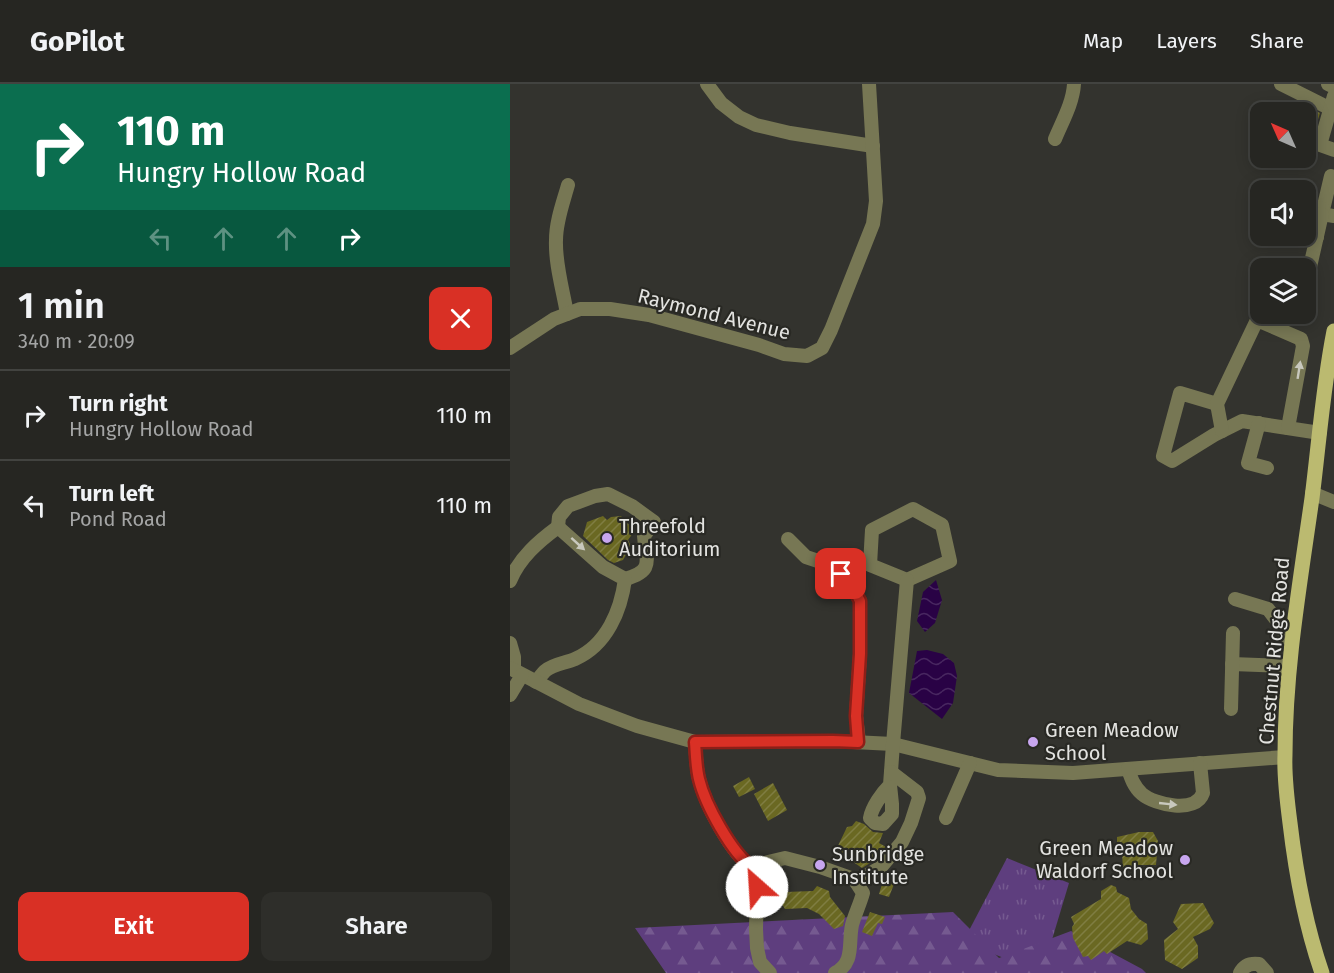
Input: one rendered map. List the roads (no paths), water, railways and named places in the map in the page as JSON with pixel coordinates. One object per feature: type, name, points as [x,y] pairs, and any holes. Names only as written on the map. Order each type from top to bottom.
[{"type":"main road","name":"Chestnut Ridge Road","points":[[1322,973],[1302,900],[1287,802],[1284,756],[1292,640],[1334,332]]},
{"type":"street","points":[[707,84],[722,103],[740,117],[756,125],[790,133],[873,146]]},
{"type":"street","name":"Raymond Avenue","points":[[510,348],[567,314],[580,309],[610,309],[649,315],[784,354],[807,356],[822,348],[873,224],[876,201],[869,84]]},
{"type":"street","points":[[1054,139],[1068,108],[1074,84]]},
{"type":"street","points":[[1281,84],[1333,102],[1320,145],[1334,150]]},
{"type":"street","points":[[1328,84],[1334,87]]},
{"type":"street","points":[[1312,258],[1317,237],[1327,213],[1331,176]]},
{"type":"street","points":[[567,314],[557,260],[556,241],[557,224],[568,185]]},
{"type":"street","points":[[1222,431],[1217,404],[1257,320],[1301,339],[1303,346],[1288,428]]},
{"type":"street","points":[[1217,404],[1180,393],[1163,456],[1172,461],[1242,421],[1320,433]]},
{"type":"street","points":[[1259,423],[1248,463],[1267,468]]},
{"type":"street","points":[[1312,493],[1334,502]]},
{"type":"street","points":[[510,581],[522,559],[558,526],[559,517],[568,506],[595,496],[608,494],[654,522],[644,536],[647,561],[645,568],[639,575],[625,579],[603,567],[558,526]]},
{"type":"street","points":[[913,510],[942,525],[950,561],[907,580],[870,565],[872,530],[913,510]]},
{"type":"street","points":[[788,539],[806,557],[830,565],[851,584],[860,601],[860,654],[856,716],[858,742]]},
{"type":"street","points":[[536,682],[546,670],[577,658],[592,648],[609,629],[623,597],[625,579]]},
{"type":"street","points":[[856,882],[881,867],[902,842],[919,798],[917,792],[891,778],[907,580]]},
{"type":"street","points":[[1235,599],[1268,609],[1284,630],[1286,637],[1292,640]]},
{"type":"street","points":[[1231,709],[1233,633]]},
{"type":"street","points":[[510,643],[515,671],[510,695]]},
{"type":"street","points":[[1232,663],[1290,666]]},
{"type":"street","points":[[515,671],[579,704],[637,726],[695,742],[833,741],[892,744],[998,770],[1073,773],[1284,756]]},
{"type":"street","points":[[695,742],[699,778],[708,804],[733,848],[747,865],[753,868],[785,858],[854,879],[863,893],[852,927],[847,962],[835,973]]},
{"type":"street","points":[[946,818],[970,763]]},
{"type":"street","points":[[1128,769],[1135,786],[1149,799],[1156,803],[1183,805],[1194,803],[1202,798],[1200,763]]},
{"type":"street","points":[[753,868],[757,887],[757,948],[760,962],[770,973]]},
{"type":"street","points":[[1240,973],[1250,963],[1259,964],[1267,973]]},
{"type":"water","points":[[936,580],[942,600],[935,623],[925,632],[917,621],[923,592]]},
{"type":"water","points":[[927,650],[943,654],[954,663],[957,676],[953,703],[942,719],[909,693],[917,651]]},
{"type":"place","name":"Threefold Auditorium","points":[[607,538]]},
{"type":"place","name":"Green Meadow School","points":[[1033,742]]},
{"type":"place","name":"Green Meadow Waldorf School","points":[[1185,860]]},
{"type":"place","name":"Sunbridge Institute","points":[[820,865]]}]
